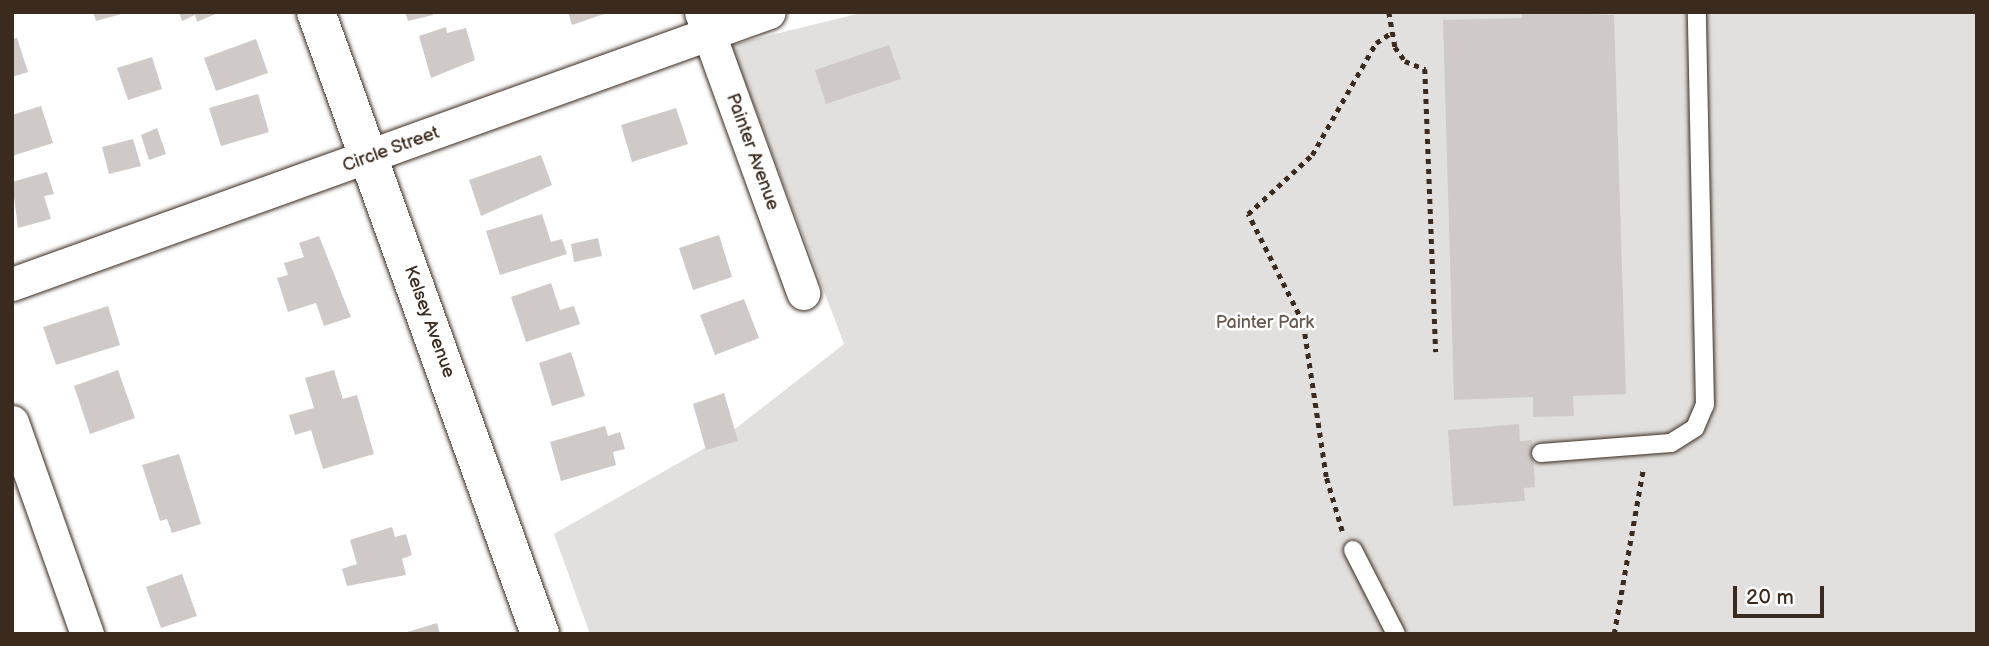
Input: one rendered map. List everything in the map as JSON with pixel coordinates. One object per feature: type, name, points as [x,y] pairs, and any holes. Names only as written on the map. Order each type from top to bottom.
[{"type":"street","name":"Kelsey Avenue","points":[[316,12],[371,158],[540,634]]},
{"type":"street","name":"Circle Street","points":[[12,284],[371,158],[705,23],[769,12]]},
{"type":"street","name":"Painter Avenue","points":[[705,23],[803,292]]},
{"type":"street","points":[[12,422],[87,634]]},
{"type":"lane","points":[[1541,453],[1645,447],[1695,428],[1705,405],[1697,12]]},
{"type":"lane","points":[[1353,550],[1396,634]]},
{"type":"path","points":[[1389,12],[1391,33],[1405,61],[1425,69],[1436,352]]},
{"type":"path","points":[[1353,550],[1334,516],[1303,323],[1248,214],[1312,155],[1376,43],[1391,33]]},
{"type":"path","points":[[1614,634],[1645,447]]},
{"type":"green space","name":"Painter Park","points":[[865,12],[1977,12],[1977,634],[590,634],[554,534],[726,436],[844,344],[731,45]]},
{"type":"building","points":[[93,12],[125,12],[125,13],[96,21]]},
{"type":"building","points":[[179,12],[220,12],[197,22],[195,15],[182,21]]},
{"type":"building","points":[[405,12],[433,12],[433,15],[408,21]]},
{"type":"building","points":[[568,12],[607,12],[607,13],[572,25]]},
{"type":"building","points":[[1522,12],[1614,15],[1626,394],[1573,396],[1574,416],[1533,417],[1533,397],[1454,400],[1443,20],[1522,18]]},
{"type":"building","points":[[446,27],[447,33],[466,28],[475,60],[431,78],[419,36]]},
{"type":"building","points":[[17,38],[28,72],[12,77],[12,39]]},
{"type":"building","points":[[256,39],[268,73],[216,91],[204,58]]},
{"type":"building","points":[[889,45],[901,79],[826,104],[815,70]]},
{"type":"building","points":[[152,57],[162,89],[128,100],[117,68]]},
{"type":"building","points":[[258,94],[269,132],[221,146],[209,108]]},
{"type":"building","points":[[41,106],[53,143],[12,156],[12,115]]},
{"type":"building","points":[[676,108],[688,144],[632,162],[621,125]]},
{"type":"building","points":[[157,128],[166,154],[149,160],[141,135]]},
{"type":"building","points":[[133,139],[141,166],[109,174],[102,147]]},
{"type":"building","points":[[541,155],[552,185],[481,216],[469,180]]},
{"type":"building","points":[[47,172],[54,194],[44,196],[51,219],[18,228],[12,182]]},
{"type":"building","points":[[542,214],[551,242],[562,239],[567,254],[500,275],[486,231]]},
{"type":"building","points":[[719,235],[732,277],[693,290],[679,248]]},
{"type":"building","points":[[319,236],[351,317],[324,326],[316,303],[288,312],[277,278],[288,275],[284,263],[304,257],[299,243]]},
{"type":"building","points":[[598,238],[602,256],[574,262],[571,244]]},
{"type":"building","points":[[551,283],[560,310],[574,306],[580,324],[526,342],[511,297]]},
{"type":"building","points":[[744,299],[759,338],[715,355],[700,315]]},
{"type":"building","points":[[108,306],[120,345],[56,365],[43,327]]},
{"type":"building","points":[[571,352],[585,396],[552,406],[539,363]]},
{"type":"building","points":[[118,370],[135,418],[90,434],[74,386]]},
{"type":"building","points":[[334,370],[343,399],[357,395],[374,454],[323,469],[311,430],[295,435],[289,415],[314,408],[305,378]]},
{"type":"building","points":[[724,393],[738,441],[706,450],[693,404]]},
{"type":"building","points":[[1519,424],[1520,441],[1532,440],[1535,487],[1524,488],[1525,501],[1453,506],[1448,430]]},
{"type":"building","points":[[605,426],[608,436],[620,432],[625,449],[613,452],[616,465],[561,481],[550,442]]},
{"type":"building","points":[[179,454],[201,524],[172,533],[167,519],[160,521],[142,465]]},
{"type":"building","points":[[392,527],[395,537],[406,534],[412,555],[402,559],[406,575],[347,586],[342,569],[357,564],[350,540]]},
{"type":"building","points":[[182,574],[197,616],[161,628],[146,587]]},
{"type":"building","points":[[437,623],[440,634],[404,634],[404,633]]}]
